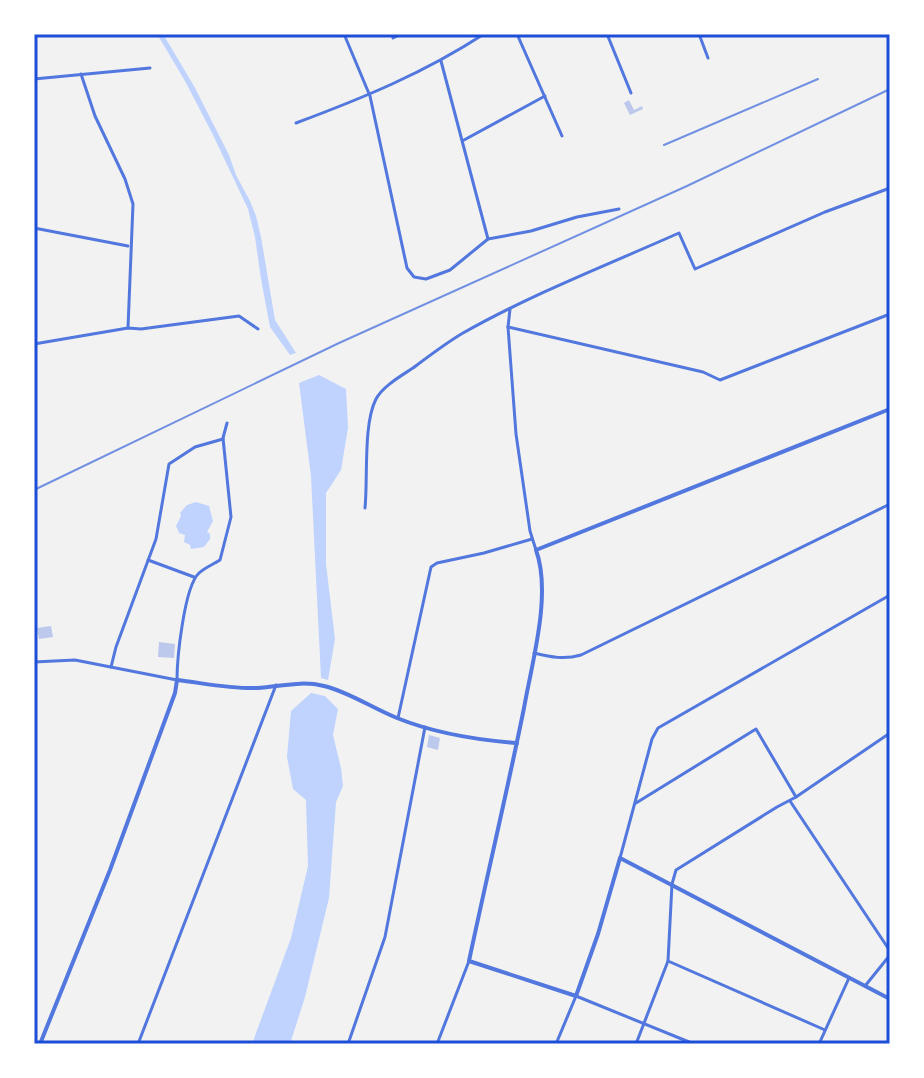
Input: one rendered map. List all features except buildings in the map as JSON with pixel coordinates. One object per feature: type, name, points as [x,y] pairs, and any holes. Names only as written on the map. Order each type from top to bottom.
[{"type":"street","points":[[344,34],[370,96],[407,268],[414,277],[426,279],[450,270],[488,239],[619,209]]},
{"type":"street","points":[[393,38],[401,34]]},
{"type":"street","points":[[296,123],[370,96],[441,61],[484,34]]},
{"type":"street","points":[[517,34],[562,136]]},
{"type":"street","points":[[607,34],[631,93]]},
{"type":"street","points":[[699,34],[708,58]]},
{"type":"street","points":[[441,61],[488,239]]},
{"type":"street","points":[[34,79],[150,68]]},
{"type":"street","points":[[81,74],[95,116],[125,179],[133,204],[128,328]]},
{"type":"street","points":[[463,140],[545,96]]},
{"type":"street","points":[[365,508],[370,419],[375,401],[381,393],[460,334],[679,233],[695,269],[825,212],[890,188]]},
{"type":"street","points":[[34,228],[130,246]]},
{"type":"street","points":[[437,1044],[469,961],[517,743],[542,601],[542,565],[532,539],[516,434],[508,327],[510,309]]},
{"type":"street","points":[[508,327],[703,372],[720,380],[890,314]]},
{"type":"street","points":[[34,344],[128,328],[239,316],[258,329]]},
{"type":"street","points":[[536,550],[890,409]]},
{"type":"street","points":[[40,1044],[110,870],[175,693],[183,612],[195,577],[220,560],[231,517],[223,438],[227,423]]},
{"type":"street","points":[[111,667],[156,539],[169,464],[195,447],[223,438]]},
{"type":"street","points":[[534,653],[556,659],[581,655],[890,504]]},
{"type":"street","points":[[398,718],[431,567],[532,539]]},
{"type":"street","points":[[148,560],[195,577]]},
{"type":"street","points":[[556,1044],[598,934],[652,739],[658,728],[890,595]]},
{"type":"street","points":[[34,662],[75,660],[230,687],[258,688],[293,683],[324,686],[425,727],[517,743]]},
{"type":"street","points":[[138,1044],[276,685]]},
{"type":"street","points":[[348,1044],[385,937],[425,727]]},
{"type":"street","points":[[635,804],[756,729],[796,797]]},
{"type":"street","points":[[636,1044],[668,961],[672,884],[676,870],[796,797],[890,733]]},
{"type":"street","points":[[789,800],[890,953],[865,986]]},
{"type":"street","points":[[620,858],[890,999]]},
{"type":"street","points":[[469,961],[576,996],[694,1044]]},
{"type":"street","points":[[668,961],[825,1030]]},
{"type":"street","points":[[819,1044],[850,978]]},
{"type":"water","points":[[157,34],[163,34],[194,86],[250,201],[261,237],[275,320],[296,353],[290,355],[270,327],[248,209],[185,81]]},
{"type":"water","points":[[319,375],[346,389],[348,428],[341,470],[326,493],[326,564],[335,639],[328,680],[321,678],[311,476],[299,383]]},
{"type":"water","points":[[196,502],[209,506],[213,521],[207,532],[210,539],[204,547],[191,549],[184,542],[185,535],[179,533],[176,526],[180,513],[187,505]]},
{"type":"water","points":[[311,693],[325,696],[338,709],[333,735],[343,786],[336,802],[329,898],[290,1044],[252,1044],[291,938],[308,866],[306,800],[293,789],[287,757],[291,711]]},
{"type":"railway","points":[[664,145],[818,79]]},
{"type":"railway","points":[[34,490],[339,343],[687,186],[890,89]]}]
